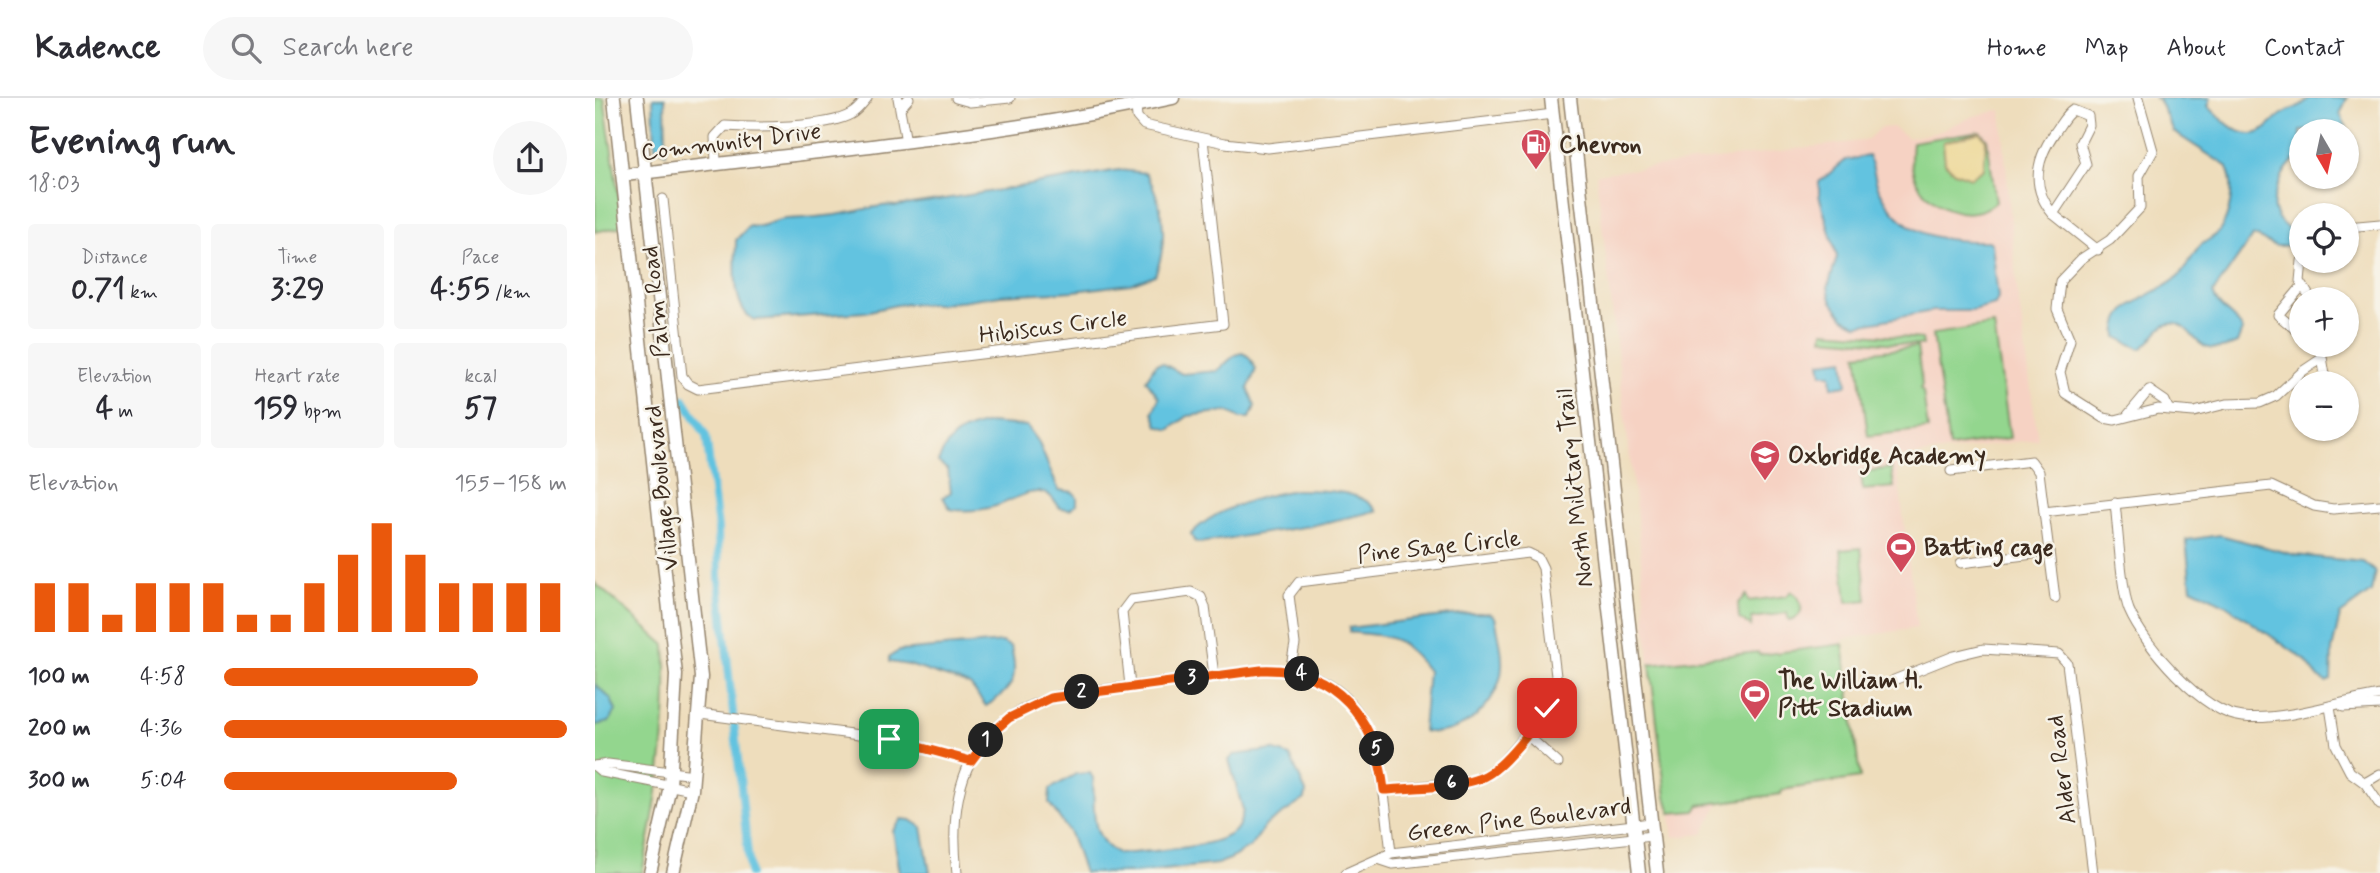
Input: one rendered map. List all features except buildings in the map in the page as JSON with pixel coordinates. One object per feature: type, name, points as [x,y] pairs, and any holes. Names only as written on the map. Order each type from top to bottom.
[{"type":"street","name":"Village Boulevard","points":[[614,98],[625,175],[675,645],[676,713],[672,772],[650,873]]},
{"type":"street","name":"Village Boulevard","points":[[637,98],[696,623],[700,714],[692,789],[673,873]]},
{"type":"street","points":[[716,163],[715,137],[725,126],[768,128],[844,117],[854,113],[867,98]]},
{"type":"street","points":[[906,142],[899,102],[909,98]]},
{"type":"street","points":[[955,98],[970,102],[1010,98]]},
{"type":"street","name":"Community Drive","points":[[625,175],[906,142],[1173,98]]},
{"type":"street","name":"North Military Trail","points":[[1551,98],[1639,873]]},
{"type":"street","name":"North Military Trail","points":[[1570,98],[1657,873]]},
{"type":"street","points":[[2138,98],[2153,150],[2139,176],[2140,208],[2125,227],[2072,267],[2058,287],[2057,309],[2070,340],[2061,367],[2061,383],[2069,397],[2104,418],[2120,419],[2128,415],[2168,408],[2194,412],[2226,404],[2271,400],[2321,359],[2324,371]]},
{"type":"street","points":[[1136,106],[1137,117],[1144,125],[1247,146],[1290,147],[1553,114]]},
{"type":"street","points":[[2053,214],[2086,164],[2080,143],[2089,125],[2088,116],[2079,110],[2069,113],[2045,145],[2039,162],[2040,192],[2053,214],[2098,250]]},
{"type":"street","name":"Hibiscus Circle","points":[[702,388],[1223,324],[1203,139]]},
{"type":"street","name":"Palm Road","points":[[663,199],[683,376],[693,387],[702,388]]},
{"type":"street","points":[[2359,226],[2365,228],[2380,224]]},
{"type":"street","points":[[2299,273],[2302,286]]},
{"type":"street","points":[[2289,302],[2278,315],[2289,324]]},
{"type":"street","points":[[2285,387],[2289,386]]},
{"type":"street","points":[[2128,415],[2149,390],[2165,401],[2168,408]]},
{"type":"street","points":[[648,397],[671,395]]},
{"type":"street","points":[[1590,437],[1608,434]]},
{"type":"street","points":[[1951,471],[2031,461],[2039,472],[2055,598]]},
{"type":"street","points":[[2044,512],[2271,485],[2314,506],[2333,509],[2380,505]]},
{"type":"street","points":[[2115,503],[2129,609],[2168,669],[2214,706],[2237,716],[2380,705]]},
{"type":"street","points":[[1961,564],[2049,552]]},
{"type":"street","name":"Pine Sage Circle","points":[[1290,671],[1294,644],[1289,595],[1299,582],[1528,553],[1538,558],[1543,568],[1556,676],[1547,708],[1495,770],[1481,778],[1384,790]]},
{"type":"street","points":[[1130,686],[1122,612],[1127,603],[1136,598],[1191,592],[1201,597],[1205,607],[1214,675]]},
{"type":"street","name":"Alder Road","points":[[1894,680],[1954,656],[1983,649],[2059,654],[2067,663],[2093,873]]},
{"type":"street","name":"Green Pine Boulevard","points":[[957,873],[953,839],[955,804],[971,761],[1000,726],[1031,705],[1061,695],[1261,670],[1290,671],[1331,688],[1358,712],[1377,749],[1391,853]]},
{"type":"street","points":[[2330,707],[2380,695]]},
{"type":"street","points":[[2330,707],[2336,745],[2350,772],[2365,783],[2380,805]]},
{"type":"street","points":[[700,714],[889,739],[971,761]]},
{"type":"street","points":[[1525,734],[1558,763]]},
{"type":"street","points":[[595,766],[608,764],[694,775]]},
{"type":"street","points":[[595,766],[603,772],[692,789]]},
{"type":"street","points":[[2365,783],[2380,774]]},
{"type":"street","name":"Green Pine Boulevard","points":[[1346,873],[1381,860],[1391,853],[1652,830]]},
{"type":"street","name":"Green Pine Boulevard","points":[[1381,860],[1393,864],[1634,831]]},
{"type":"shaded area","name":"Oxbridge Academy","points":[[2001,110],[2017,288],[2038,439],[1896,458],[1917,628],[1843,639],[1861,779],[1783,792],[1782,795],[1719,803],[1703,834],[1674,837],[1669,804],[1665,798],[1649,663],[1639,534],[1596,174],[1868,140],[1879,128],[1893,127],[1908,138],[1934,133],[1974,116]]},
{"type":"green space","points":[[595,98],[604,98],[623,226],[595,232]]},
{"type":"green space","points":[[1980,131],[1987,139],[1996,202],[1973,212],[1949,209],[1928,196],[1920,186],[1912,167],[1912,142]]},
{"type":"green space","points":[[1994,325],[2010,438],[1949,447],[1933,334]]},
{"type":"green space","points":[[1824,331],[1922,339],[1923,346],[1823,338]]},
{"type":"green space","points":[[1917,347],[1922,385],[1920,389],[1923,392],[1928,429],[1868,436],[1857,354]]},
{"type":"green space","points":[[1891,468],[1894,487],[1863,490],[1861,472]]},
{"type":"green space","points":[[1861,548],[1867,600],[1847,602],[1841,550]]},
{"type":"green space","points":[[595,583],[665,645],[664,731],[653,817],[642,873],[595,873]]},
{"type":"green space","points":[[1791,591],[1801,603],[1800,612],[1794,619],[1789,621],[1787,613],[1752,618],[1751,626],[1739,619],[1738,603],[1746,595],[1748,601],[1787,596]]},
{"type":"green space","name":"The William H. Pitt Stadium","points":[[1843,644],[1860,778],[1782,790],[1781,794],[1699,805],[1695,811],[1671,813],[1666,797],[1650,664],[1758,652],[1759,655]]},
{"type":"sand","points":[[1980,132],[1986,140],[1984,169],[1971,178],[1954,172],[1945,163],[1943,142]]},
{"type":"water","points":[[653,98],[665,98],[666,153],[655,147]]},
{"type":"water","points":[[2154,98],[2211,98],[2208,106],[2225,122],[2238,131],[2253,134],[2263,131],[2281,115],[2309,98],[2347,98],[2340,114],[2342,119],[2289,119],[2289,166],[2277,187],[2274,210],[2289,229],[2289,245],[2275,246],[2258,236],[2252,237],[2213,293],[2215,299],[2242,330],[2237,343],[2221,348],[2202,345],[2178,324],[2165,325],[2140,349],[2117,337],[2117,325],[2129,307],[2178,277],[2200,246],[2218,233],[2231,200],[2231,182],[2226,166],[2174,132],[2158,99]]},
{"type":"water","points":[[1868,156],[1878,187],[1887,204],[1910,226],[1938,238],[1989,241],[1992,244],[1998,298],[1995,305],[1972,311],[1932,311],[1858,325],[1844,318],[1831,300],[1828,287],[1837,257],[1819,195],[1819,182],[1846,160]]},
{"type":"water","points":[[1119,170],[1146,173],[1157,197],[1163,223],[1162,249],[1155,275],[1130,284],[1074,291],[1000,295],[941,304],[901,304],[865,312],[755,320],[741,306],[735,272],[736,240],[749,226],[924,202]]},
{"type":"water","points":[[1242,353],[1248,356],[1256,369],[1248,389],[1255,406],[1250,418],[1240,418],[1227,411],[1188,416],[1169,430],[1158,426],[1153,412],[1159,398],[1146,380],[1156,364],[1162,363],[1182,374],[1217,371],[1235,355]]},
{"type":"water","points":[[1844,359],[1847,385],[1832,387],[1831,374],[1822,374],[1820,362]]},
{"type":"water","points":[[989,423],[1027,426],[1038,441],[1059,490],[1073,492],[1077,497],[1077,504],[1070,509],[1060,508],[1049,495],[1036,492],[985,509],[950,509],[943,497],[951,492],[948,470],[938,462],[947,445],[957,435]]},
{"type":"water","points":[[1295,490],[1351,495],[1361,498],[1377,511],[1310,526],[1199,543],[1194,541],[1191,534],[1226,510],[1254,499]]},
{"type":"water","points":[[2220,535],[2295,555],[2363,562],[2375,572],[2371,592],[2340,615],[2332,650],[2331,680],[2326,682],[2318,677],[2305,660],[2223,603],[2191,588],[2186,540]]},
{"type":"water","points":[[1467,613],[1490,613],[1495,617],[1502,654],[1500,680],[1486,705],[1464,724],[1451,730],[1423,731],[1428,671],[1410,650],[1395,640],[1349,632],[1349,628]]},
{"type":"water","points":[[1002,642],[1011,647],[1014,675],[1008,688],[986,706],[970,685],[909,665],[889,662],[889,657],[899,651]]},
{"type":"water","points":[[595,684],[611,699],[616,711],[609,722],[596,725]]},
{"type":"water","points":[[1272,750],[1290,756],[1306,792],[1305,799],[1266,825],[1251,846],[1217,864],[1135,873],[1084,873],[1070,833],[1049,803],[1050,789],[1076,774],[1090,773],[1093,778],[1095,822],[1098,831],[1109,848],[1119,854],[1212,842],[1235,831],[1242,816],[1243,810],[1229,760],[1234,755]]},
{"type":"water","points":[[902,819],[911,820],[922,827],[930,873],[900,873],[893,831]]},
{"type":"waterway","points":[[684,399],[706,436],[718,528],[719,580],[750,873]]},
{"type":"place","name":"Chevron","points":[[1536,171]]},
{"type":"place","name":"Oxbridge Academy","points":[[1765,482]]},
{"type":"place","name":"Batting cage","points":[[1901,574]]},
{"type":"place","name":"The William H. Pitt Stadium","points":[[1755,721]]},
{"type":"route","points":[[889,739],[971,761],[992,733],[1009,718],[1050,698],[1261,670],[1282,670],[1317,680],[1339,694],[1358,712],[1377,749],[1384,790],[1471,781],[1486,776],[1499,766],[1547,708]]}]
